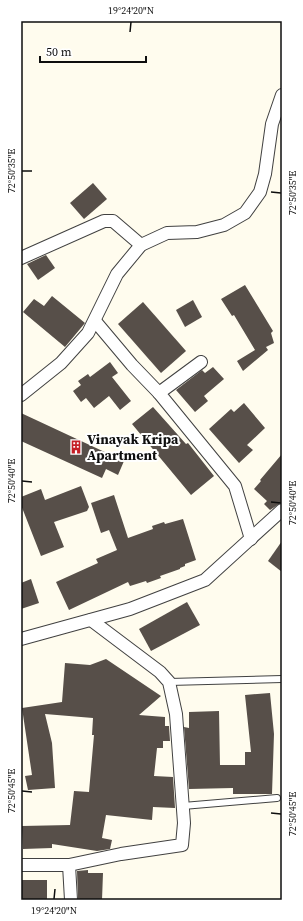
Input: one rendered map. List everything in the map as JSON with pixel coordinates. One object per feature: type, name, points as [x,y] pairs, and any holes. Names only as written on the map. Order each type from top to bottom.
[{"type":"street","points":[[21,395],[61,362],[88,333],[117,274],[141,245],[167,233],[197,232],[224,225],[245,213],[260,192],[265,174],[272,124],[282,95]]},
{"type":"street","points":[[21,258],[104,221],[113,221],[141,245]]},
{"type":"street","points":[[95,321],[159,394],[235,486],[251,539]]},
{"type":"street","points":[[159,394],[201,362]]},
{"type":"street","points":[[21,639],[130,609],[205,580],[282,510]]},
{"type":"street","points":[[21,865],[69,865],[121,854],[182,845],[183,806],[176,714],[169,682],[160,672],[91,620]]},
{"type":"street","points":[[69,865],[71,900]]},
{"type":"lane","points":[[169,682],[282,679]]},
{"type":"lane","points":[[183,806],[277,798]]},
{"type":"building","points":[[93,183],[107,199],[84,219],[70,203]]},
{"type":"building","points":[[46,255],[55,268],[38,280],[27,264]]},
{"type":"building","points":[[245,285],[273,331],[271,333],[274,343],[266,347],[268,350],[243,371],[237,361],[255,350],[234,315],[232,316],[221,299]]},
{"type":"building","points":[[52,296],[85,323],[65,347],[23,312],[34,299],[44,306]]},
{"type":"building","points":[[193,300],[202,317],[185,327],[176,310]]},
{"type":"building","points":[[143,302],[186,351],[161,373],[118,324]]},
{"type":"building","points":[[110,362],[118,373],[112,377],[131,401],[120,410],[109,396],[94,408],[86,398],[81,402],[73,391],[81,385],[78,381],[88,374],[90,377]]},
{"type":"building","points":[[213,367],[224,379],[204,396],[208,401],[195,412],[176,390],[202,370],[205,373]]},
{"type":"building","points":[[244,403],[265,428],[247,445],[253,450],[239,463],[209,429],[231,409],[234,412]]},
{"type":"building","points":[[153,407],[186,444],[188,443],[214,476],[191,495],[132,424]]},
{"type":"building","name":"Vinayak Kripa Apartment","points":[[21,413],[124,461],[118,475],[106,469],[102,478],[21,441]]},
{"type":"building","points":[[282,454],[282,502],[270,510],[264,504],[267,501],[254,489]]},
{"type":"building","points":[[81,486],[89,507],[87,511],[54,522],[64,547],[41,556],[21,505],[21,497],[41,489],[45,500]]},
{"type":"building","points":[[114,495],[128,538],[153,529],[152,526],[164,522],[165,524],[183,519],[196,560],[185,564],[185,566],[180,569],[160,576],[161,578],[147,583],[146,581],[130,586],[128,582],[69,610],[56,582],[98,563],[96,559],[117,550],[109,530],[101,533],[91,503]]},
{"type":"building","points":[[282,541],[282,572],[268,561]]},
{"type":"building","points":[[31,579],[39,603],[21,609],[21,583]]},
{"type":"building","points":[[187,602],[200,625],[151,651],[139,629]]},
{"type":"building","points":[[106,659],[161,696],[139,715],[165,717],[165,726],[169,726],[170,741],[163,741],[163,748],[157,748],[154,776],[173,777],[175,808],[153,807],[152,820],[106,815],[102,838],[112,840],[110,849],[97,851],[52,844],[52,848],[23,849],[22,826],[70,825],[74,791],[89,792],[94,735],[92,735],[93,718],[45,714],[52,743],[55,788],[28,790],[25,776],[32,775],[22,708],[62,702],[65,663],[90,665]]},
{"type":"building","points":[[270,693],[274,734],[272,794],[233,794],[233,788],[189,789],[184,727],[189,728],[189,712],[219,711],[220,765],[245,765],[245,752],[251,752],[245,695]]},
{"type":"building","points":[[88,870],[88,873],[103,873],[102,900],[78,900],[77,871]]},
{"type":"building","points":[[21,880],[47,880],[47,900],[21,900]]},
{"type":"place","name":"Vinayak Kripa Apartment","points":[[76,447]]}]
